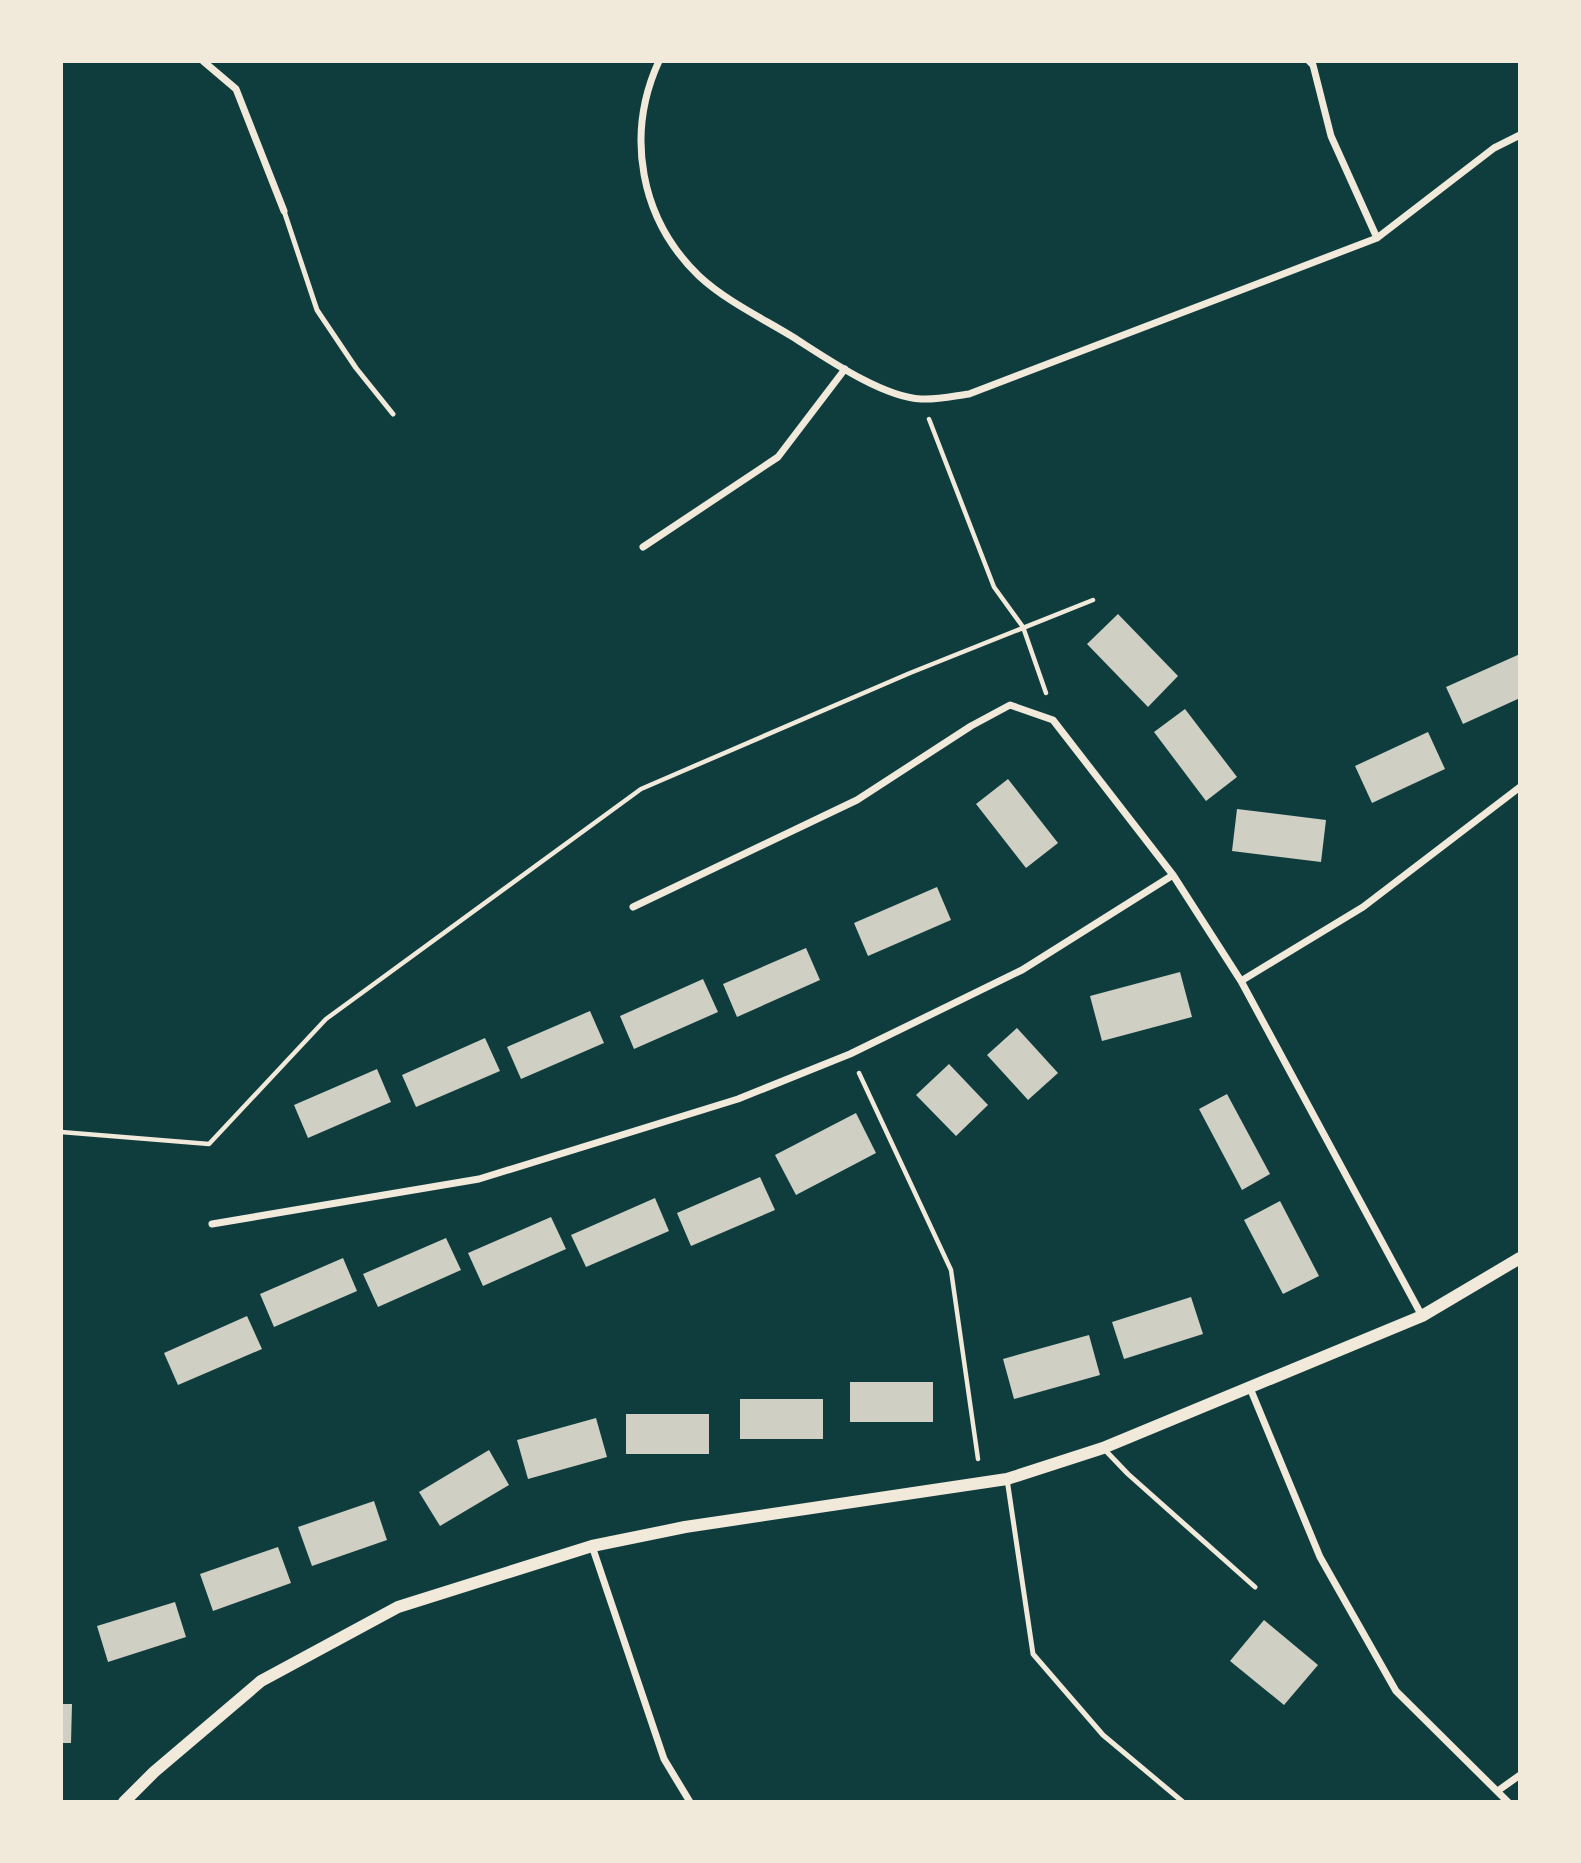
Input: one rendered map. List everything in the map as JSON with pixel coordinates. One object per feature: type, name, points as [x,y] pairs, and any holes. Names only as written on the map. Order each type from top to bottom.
[{"type":"street","points":[[203,61],[236,89],[284,211]]},
{"type":"street","points":[[659,61],[642,111],[640,142],[643,174],[651,204],[663,232],[680,256],[725,296],[845,369],[897,394],[922,399],[969,394],[1377,238],[1494,149],[1520,135]]},
{"type":"street","points":[[1309,61],[1313,65],[1331,136],[1377,238]]},
{"type":"street","points":[[643,547],[778,457],[845,369]]},
{"type":"street","points":[[632,907],[857,800],[971,726],[1010,705],[1053,720],[1174,875],[1241,981],[1422,1316]]},
{"type":"street","points":[[1241,981],[1363,907],[1520,787]]},
{"type":"street","points":[[212,1224],[479,1179],[738,1099],[850,1054],[1022,970],[1174,875]]},
{"type":"street","points":[[124,1802],[154,1772],[261,1681],[398,1607],[592,1546],[685,1527],[1007,1479],[1103,1448],[1422,1316],[1520,1258]]},
{"type":"street","points":[[1250,1388],[1320,1557],[1396,1691],[1499,1790],[1508,1802]]},
{"type":"street","points":[[592,1546],[663,1759],[690,1802]]},
{"type":"street","points":[[1499,1790],[1520,1775]]},
{"type":"lane","points":[[284,211],[317,310],[356,368],[393,414]]},
{"type":"lane","points":[[1103,1448],[1128,1474],[1255,1587]]},
{"type":"lane","points":[[1007,1479],[1033,1654],[1103,1735],[1183,1802]]},
{"type":"path","points":[[922,399],[994,587],[1023,627],[1041,675],[1053,720]]},
{"type":"path","points":[[61,1132],[209,1144],[326,1018],[641,789],[1093,600]]},
{"type":"path","points":[[850,1054],[951,1270],[982,1482]]},
{"type":"building","points":[[1118,614],[1178,676],[1148,707],[1087,644]]},
{"type":"building","points":[[1520,654],[1520,698],[1463,724],[1446,687]]},
{"type":"building","points":[[1185,709],[1237,777],[1206,801],[1154,732]]},
{"type":"building","points":[[1428,732],[1445,769],[1372,803],[1355,766]]},
{"type":"building","points":[[1008,779],[1058,843],[1026,868],[976,804]]},
{"type":"building","points":[[1237,809],[1326,820],[1321,862],[1232,851]]},
{"type":"building","points":[[937,887],[951,920],[868,956],[854,923]]},
{"type":"building","points":[[806,948],[820,980],[737,1017],[723,984]]},
{"type":"building","points":[[1180,972],[1192,1017],[1102,1041],[1090,996]]},
{"type":"building","points":[[703,979],[718,1012],[634,1049],[620,1016]]},
{"type":"building","points":[[590,1011],[604,1043],[521,1079],[507,1047]]},
{"type":"building","points":[[1017,1028],[1058,1073],[1028,1100],[987,1055]]},
{"type":"building","points":[[485,1038],[500,1071],[416,1107],[402,1075]]},
{"type":"building","points":[[949,1064],[988,1105],[956,1136],[916,1095]]},
{"type":"building","points":[[377,1069],[391,1102],[308,1138],[294,1105]]},
{"type":"building","points":[[1227,1094],[1270,1174],[1242,1190],[1199,1109]]},
{"type":"building","points":[[856,1113],[876,1153],[796,1195],[775,1155]]},
{"type":"building","points":[[760,1177],[775,1210],[691,1246],[677,1213]]},
{"type":"building","points":[[655,1198],[669,1231],[586,1267],[571,1235]]},
{"type":"building","points":[[1280,1201],[1319,1276],[1283,1294],[1244,1220]]},
{"type":"building","points":[[551,1217],[566,1249],[483,1286],[468,1253]]},
{"type":"building","points":[[446,1238],[461,1270],[378,1307],[363,1274]]},
{"type":"building","points":[[343,1258],[357,1291],[274,1327],[260,1294]]},
{"type":"building","points":[[1191,1297],[1203,1334],[1124,1359],[1112,1322]]},
{"type":"building","points":[[247,1316],[262,1349],[178,1385],[164,1353]]},
{"type":"building","points":[[1089,1335],[1100,1375],[1014,1399],[1003,1359]]},
{"type":"building","points":[[850,1382],[933,1382],[933,1422],[850,1422]]},
{"type":"building","points":[[740,1399],[823,1399],[823,1439],[740,1439]]},
{"type":"building","points":[[626,1414],[709,1414],[709,1454],[626,1454]]},
{"type":"building","points":[[596,1418],[607,1457],[528,1479],[517,1440]]},
{"type":"building","points":[[489,1450],[509,1485],[440,1526],[419,1492]]},
{"type":"building","points":[[374,1501],[387,1540],[312,1566],[298,1527]]},
{"type":"building","points":[[278,1547],[291,1583],[213,1611],[200,1574]]},
{"type":"building","points":[[175,1602],[186,1637],[108,1662],[97,1626]]},
{"type":"building","points":[[1264,1620],[1318,1665],[1284,1705],[1230,1661]]},
{"type":"building","points":[[61,1704],[72,1704],[71,1743],[61,1743]]}]
